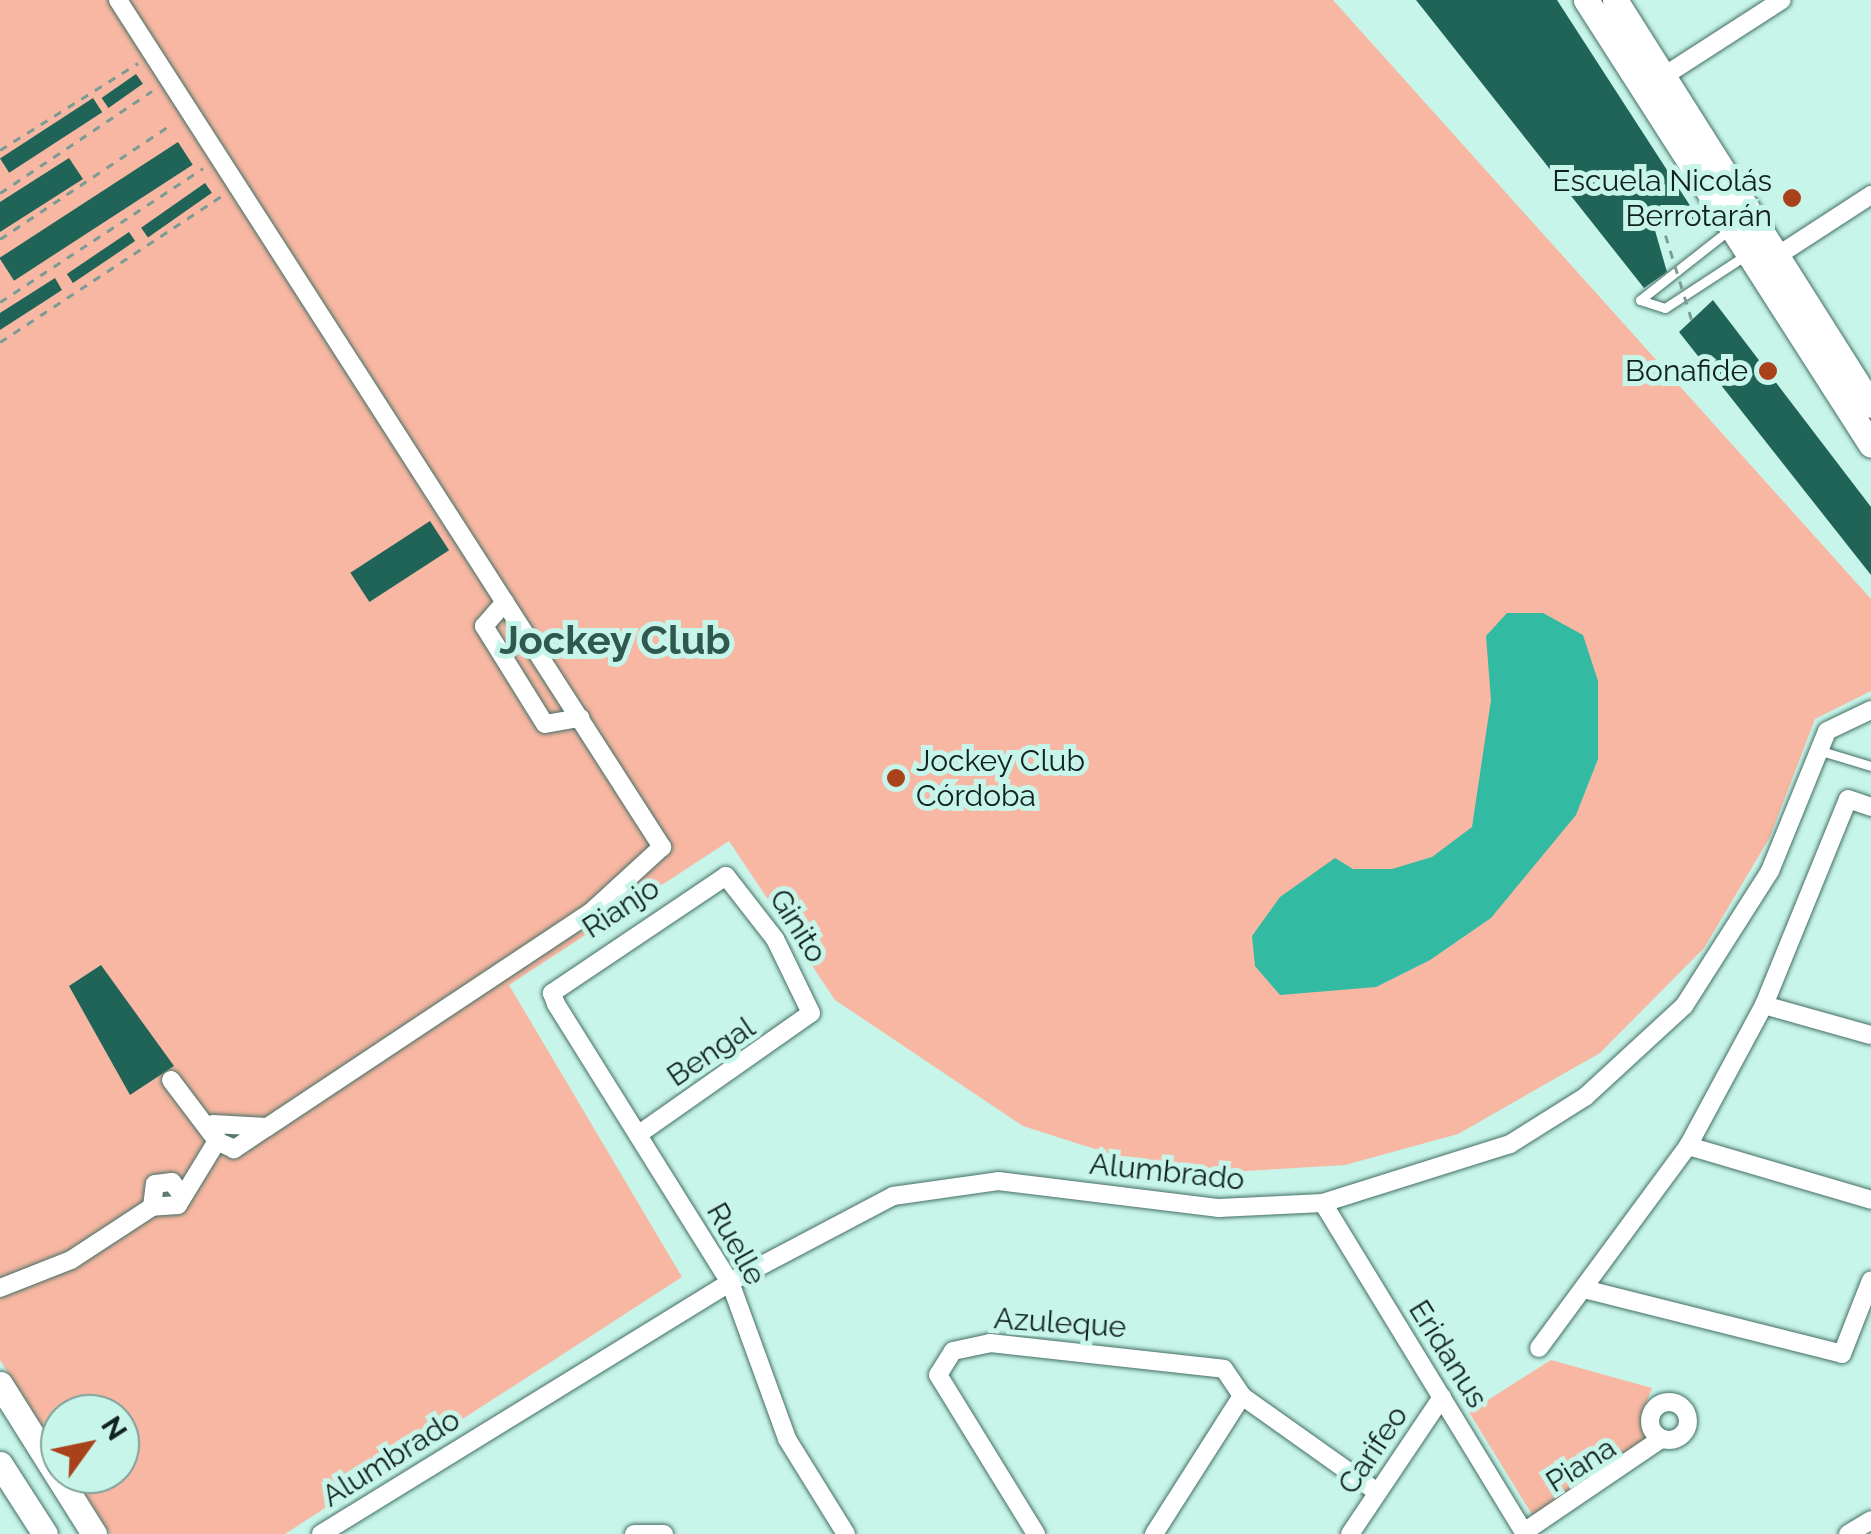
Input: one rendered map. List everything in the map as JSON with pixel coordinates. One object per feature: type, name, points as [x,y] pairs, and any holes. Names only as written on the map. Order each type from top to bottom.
[{"type":"main road","points":[[1586,0],[1871,445]]},
{"type":"main road","points":[[1615,0],[1871,405]]},
{"type":"main road","points":[[0,1384],[94,1534]]},
{"type":"main road","points":[[0,1464],[46,1534]]},
{"type":"street","points":[[118,0],[662,847],[590,912],[234,1149],[217,1141],[171,1080]]},
{"type":"street","points":[[1664,76],[1782,0]]},
{"type":"street","points":[[1777,256],[1871,196]]},
{"type":"street","points":[[505,602],[484,626],[545,724],[580,718]]},
{"type":"street","name":"Alumbrado","points":[[320,1534],[730,1282],[856,1213],[922,1189],[998,1182],[1219,1208],[1323,1204],[1510,1144],[1638,1053],[1720,958],[1770,871],[1826,731],[1871,710]]},
{"type":"street","points":[[1539,1348],[1588,1290],[1688,1146],[1764,1006],[1848,800],[1871,807]]},
{"type":"street","name":"Rianjo","points":[[552,993],[726,876]]},
{"type":"street","name":"Ginito","points":[[726,876],[775,940],[811,1013]]},
{"type":"street","name":"Ruelle","points":[[552,993],[730,1282],[788,1440],[846,1534]]},
{"type":"street","points":[[1764,1006],[1871,1036]]},
{"type":"street","name":"Bengal","points":[[639,1134],[811,1013]]},
{"type":"street","points":[[0,1288],[71,1260],[152,1208],[178,1205],[181,1194],[217,1141],[213,1124],[232,1118],[267,1127]]},
{"type":"street","points":[[1688,1146],[1871,1200]]},
{"type":"street","name":"Eridanus","points":[[1323,1204],[1525,1533]]},
{"type":"street","points":[[1588,1290],[1825,1354],[1850,1347],[1871,1280]]},
{"type":"street","name":"Azuleque","points":[[1036,1534],[938,1376],[953,1350],[990,1344],[1224,1369],[1242,1396],[1377,1492]]},
{"type":"street","points":[[1154,1534],[1242,1396]]},
{"type":"street","name":"Carifeo","points":[[1350,1534],[1442,1397]]},
{"type":"street","name":"Piana","points":[[1525,1533],[1662,1439]]},
{"type":"street","points":[[1848,1534],[1871,1520]]},
{"type":"street","points":[[634,1534],[664,1534]]},
{"type":"lane","points":[[1732,228],[1640,300],[1665,308],[1748,253]]},
{"type":"lane","points":[[1818,750],[1871,766]]},
{"type":"path","points":[[0,150],[138,63],[185,136]]},
{"type":"path","points":[[0,193],[154,90]]},
{"type":"path","points":[[0,240],[176,122]]},
{"type":"path","points":[[0,302],[203,164],[224,195],[0,342]]},
{"type":"path","points":[[1661,220],[1692,320]]},
{"type":"shaded area","name":"Jockey Club Córdoba","points":[[0,0],[1333,0],[1871,599],[1871,691],[1815,719],[1770,837],[1704,948],[1600,1053],[1458,1134],[1345,1165],[1229,1172],[1129,1160],[1023,1126],[835,1000],[729,841],[509,985],[682,1277],[285,1534],[110,1534],[85,1494],[140,1494],[140,1394],[40,1394],[40,1423],[0,1360]]},
{"type":"shaded area","points":[[1507,613],[1543,613],[1583,635],[1598,681],[1598,759],[1576,815],[1491,918],[1430,960],[1376,987],[1280,995],[1255,966],[1252,936],[1280,897],[1335,858],[1353,869],[1392,869],[1432,857],[1472,827],[1491,700],[1486,636]]},
{"type":"shaded area","points":[[1551,1360],[1652,1388],[1642,1414],[1647,1440],[1533,1516],[1469,1412]]},
{"type":"building","points":[[1416,0],[1557,0],[1700,221],[1652,220],[1667,272],[1644,288]]},
{"type":"building","points":[[136,74],[143,84],[108,108],[102,98]]},
{"type":"building","points":[[93,98],[102,112],[9,173],[0,158]]},
{"type":"building","points":[[178,142],[193,165],[14,281],[0,258]]},
{"type":"building","points":[[69,158],[83,179],[0,232],[0,202]]},
{"type":"building","points":[[205,183],[212,193],[148,238],[141,228]]},
{"type":"building","points":[[129,232],[135,241],[73,283],[67,274]]},
{"type":"building","points":[[55,278],[62,290],[0,330],[0,313]]},
{"type":"building","points":[[1713,300],[1871,507],[1871,575],[1679,332]]},
{"type":"building","points":[[430,521],[449,550],[369,602],[350,573]]},
{"type":"building","points":[[101,965],[174,1066],[130,1095],[69,986]]},
{"type":"place","name":"Escuela Nicolás Berrotarán","points":[[1792,198]]},
{"type":"place","name":"Bonafide","points":[[1768,371]]},
{"type":"place","name":"Jockey Club Córdoba","points":[[896,778]]},
{"type":"district","name":"Jockey Club","points":[[615,640]]}]
